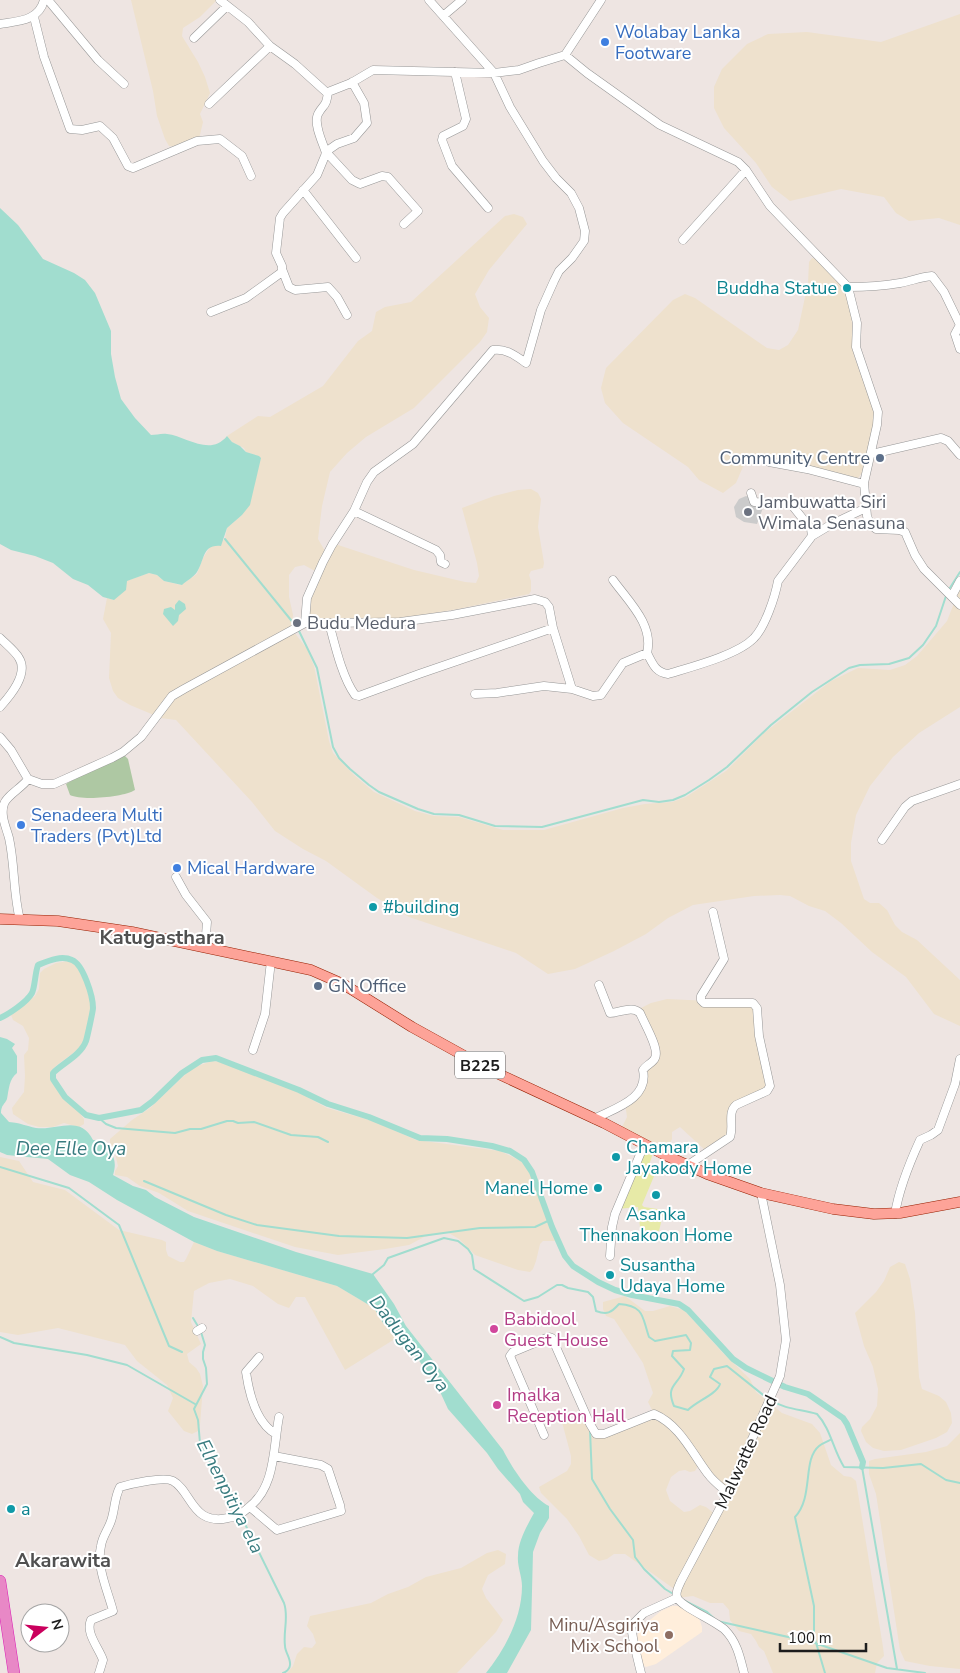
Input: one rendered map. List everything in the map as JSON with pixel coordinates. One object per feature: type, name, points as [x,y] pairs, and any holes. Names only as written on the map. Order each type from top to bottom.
[{"type":"highway","points":[[1,1588],[14,1673]]},
{"type":"main road","name":"B225","points":[[0,919],[58,921],[109,928],[311,970],[333,979],[412,1028],[488,1069],[688,1165],[761,1193],[833,1209],[874,1214],[895,1214],[960,1202]]},
{"type":"street","points":[[0,24],[34,16],[46,0],[98,60],[124,84]]},
{"type":"street","points":[[220,0],[248,22],[270,46],[328,92]]},
{"type":"street","points":[[306,623],[307,598],[332,545],[354,511],[374,472],[413,444],[493,350],[500,349],[511,353],[526,363],[541,310],[554,281],[559,271],[584,242],[585,231],[579,208],[571,192],[556,178],[543,161],[510,107],[494,73],[429,0]]},
{"type":"street","points":[[443,16],[462,0]]},
{"type":"street","points":[[328,92],[352,82],[373,70],[494,73],[519,70],[564,55],[600,0]]},
{"type":"street","points":[[194,38],[228,6]]},
{"type":"street","points":[[34,16],[47,65],[70,129],[82,130],[100,126],[113,138],[128,166],[133,168],[197,140],[220,139],[242,156],[251,176]]},
{"type":"street","points":[[209,104],[270,46]]},
{"type":"street","points":[[564,55],[660,125],[738,162],[746,170],[770,206],[848,287],[857,323],[856,347],[878,412],[878,425],[864,484],[867,516],[870,524],[876,529],[905,532],[915,555],[924,568],[960,605]]},
{"type":"street","points":[[455,72],[466,120],[463,126],[443,136],[442,140],[452,166],[488,208]]},
{"type":"street","points":[[347,315],[338,297],[328,287],[295,290],[288,287],[276,253],[280,218],[283,213],[317,175],[327,153],[337,144],[354,138],[366,122],[364,103],[352,82]]},
{"type":"street","points":[[328,92],[327,104],[318,115],[317,125],[327,153],[352,180],[360,184],[382,176],[388,177],[418,211],[404,224]]},
{"type":"street","points":[[683,240],[746,170]]},
{"type":"street","points":[[303,190],[356,258]]},
{"type":"street","points":[[211,312],[246,298],[274,279],[282,272],[282,269]]},
{"type":"street","points":[[848,287],[886,285],[919,277],[932,276],[944,292],[960,325],[955,334],[960,349]]},
{"type":"street","points":[[871,453],[941,438],[948,441],[960,456]]},
{"type":"street","points":[[769,462],[807,469],[864,484]]},
{"type":"street","points":[[751,493],[754,502],[791,504],[811,529],[812,536]]},
{"type":"street","points":[[614,580],[647,629],[649,646],[647,653],[656,670],[660,673],[668,674],[740,648],[754,639],[763,626],[777,590],[778,581],[812,536],[866,508]]},
{"type":"street","points":[[354,511],[436,550],[440,555],[441,562],[445,564]]},
{"type":"street","points":[[952,596],[960,581]]},
{"type":"street","points":[[0,737],[11,750],[28,779],[42,784],[54,784],[104,762],[130,746],[141,737],[172,696],[306,623],[400,622],[452,615],[535,599],[545,602],[549,607],[553,628],[572,688]]},
{"type":"street","points":[[329,623],[346,678],[355,695],[359,696],[553,628]]},
{"type":"street","points":[[0,638],[20,659],[22,666],[21,677],[12,693],[0,707]]},
{"type":"street","points":[[475,694],[497,693],[544,686],[572,688],[593,696],[601,695],[623,663],[647,653]]},
{"type":"street","points":[[20,920],[15,894],[11,848],[3,817],[2,802],[28,779]]},
{"type":"street","points":[[882,840],[912,801],[960,784]]},
{"type":"street","points":[[176,877],[207,922],[208,929],[205,948]]},
{"type":"street","points":[[688,1165],[730,1137],[732,1132],[732,1108],[767,1091],[770,1086],[759,1036],[757,1008],[753,1003],[704,1003],[702,1000],[701,996],[724,959],[713,912]]},
{"type":"street","points":[[253,1050],[265,1014],[271,961]]},
{"type":"street","points":[[594,1119],[637,1095],[643,1086],[645,1077],[643,1070],[654,1061],[656,1056],[653,1041],[640,1013],[632,1008],[610,1013],[599,984]]},
{"type":"street","points":[[895,1214],[897,1201],[910,1162],[920,1140],[938,1130],[955,1084],[960,1059]]},
{"type":"street","points":[[610,1256],[615,1214],[644,1144]]},
{"type":"street","name":"Malwatte Road","points":[[677,1598],[677,1591],[681,1582],[728,1492],[780,1376],[786,1340],[780,1285],[761,1193]]},
{"type":"street","points":[[544,1435],[510,1356],[513,1352],[549,1337],[552,1338],[596,1434],[604,1434],[654,1414],[664,1418],[693,1450],[708,1475],[728,1492]]},
{"type":"street","points":[[259,1357],[246,1372],[247,1382],[255,1408],[268,1430],[276,1434]]},
{"type":"street","points":[[99,1673],[103,1660],[91,1634],[89,1624],[90,1620],[113,1611],[102,1573],[100,1548],[111,1521],[120,1487],[159,1479],[172,1480],[204,1516],[214,1520],[237,1517],[256,1502],[269,1481],[279,1417]]},
{"type":"street","points":[[250,1507],[277,1530],[341,1511],[328,1469],[321,1465],[274,1456]]},
{"type":"street","points":[[641,1673],[632,1626],[644,1613],[677,1598],[687,1607],[724,1630],[735,1642],[744,1673]]},
{"type":"shaded area","points":[[131,0],[217,0],[200,17],[183,28],[182,36],[198,62],[210,93],[200,114],[203,122],[199,139],[178,147],[169,146],[165,139],[157,116],[153,91]]},
{"type":"shaded area","points":[[960,14],[960,225],[939,218],[909,221],[896,213],[884,197],[841,189],[790,201],[772,187],[756,163],[724,128],[714,108],[714,87],[722,69],[747,44],[768,34],[807,32],[881,42]]},
{"type":"shaded area","points":[[514,214],[523,217],[527,224],[489,270],[475,294],[480,307],[489,318],[487,332],[480,342],[414,408],[366,437],[347,453],[330,472],[322,506],[318,539],[325,551],[315,571],[304,565],[295,567],[289,575],[289,597],[293,615],[291,628],[307,649],[314,666],[333,753],[355,776],[374,792],[415,811],[434,816],[459,817],[503,830],[544,830],[623,808],[672,802],[686,797],[726,771],[764,733],[831,681],[858,668],[890,670],[905,665],[917,656],[947,621],[960,588],[960,707],[919,733],[893,757],[870,786],[856,815],[851,843],[851,861],[864,899],[870,903],[879,903],[887,910],[895,925],[902,932],[917,940],[960,980],[960,1026],[934,1014],[906,977],[872,952],[841,923],[825,911],[809,906],[790,896],[754,896],[693,905],[614,951],[575,969],[548,974],[516,953],[409,917],[377,898],[326,861],[275,831],[252,802],[176,720],[161,718],[130,705],[118,698],[113,691],[109,678],[111,633],[103,619],[107,598],[114,600],[126,581],[149,573],[157,575],[164,581],[181,585],[197,574],[203,558],[210,547],[225,539],[227,528],[242,515],[256,455],[246,452],[244,448],[232,442],[227,436],[258,416],[270,417],[323,386],[358,341],[372,331],[376,312],[385,307],[411,302],[505,216]]},
{"type":"shaded area","points":[[812,258],[817,259],[844,286],[851,308],[854,356],[875,413],[873,430],[862,473],[858,478],[759,456],[751,457],[745,462],[736,483],[723,493],[699,480],[688,467],[623,423],[605,403],[601,388],[606,368],[673,300],[685,294],[695,298],[767,348],[779,350],[788,345],[798,330],[808,283],[809,262]]},
{"type":"shaded area","points":[[531,489],[538,493],[541,499],[538,527],[544,563],[543,568],[531,571],[529,575],[531,591],[529,594],[404,618],[307,621],[310,597],[335,544],[414,570],[476,583],[479,576],[477,563],[462,508],[494,496]]},
{"type":"shaded area","name":"Jambuwatta Siri Wimala Senasuna","points":[[746,496],[764,505],[757,524],[744,522],[736,517],[734,507],[739,499]]},
{"type":"shaded area","points":[[124,755],[128,759],[135,790],[122,795],[103,797],[84,798],[70,795],[66,784]]},
{"type":"shaded area","points":[[68,961],[77,963],[81,969],[92,1008],[84,1045],[57,1065],[51,1071],[50,1078],[64,1098],[79,1112],[84,1119],[84,1124],[79,1127],[64,1123],[53,1127],[39,1127],[28,1124],[13,1114],[12,1108],[24,1092],[24,1055],[28,1050],[29,1038],[23,1026],[13,1020],[11,1015],[35,996],[39,989],[40,973],[44,969],[56,963]]},
{"type":"shaded area","points":[[667,999],[753,1003],[770,1086],[736,1105],[732,1132],[705,1150],[680,1127],[672,1132],[672,1139],[665,1155],[620,1131],[627,1117],[625,1103],[637,1095],[643,1070],[656,1056],[637,1010],[651,1003]]},
{"type":"shaded area","points":[[212,1061],[267,1078],[287,1086],[327,1108],[373,1121],[416,1140],[500,1151],[521,1161],[532,1177],[555,1241],[543,1241],[540,1244],[536,1261],[530,1272],[518,1270],[475,1255],[459,1239],[447,1232],[424,1237],[409,1245],[338,1255],[295,1247],[188,1211],[159,1193],[140,1186],[127,1177],[115,1175],[118,1166],[114,1149],[110,1145],[110,1139],[132,1120],[150,1108],[192,1068]]},
{"type":"shaded area","points":[[644,1145],[654,1150],[649,1165],[657,1169],[642,1205],[644,1207],[664,1210],[659,1231],[644,1233],[640,1227],[638,1207],[617,1209]]},
{"type":"shaded area","points":[[0,1157],[19,1161],[33,1182],[65,1190],[119,1230],[166,1242],[168,1256],[180,1262],[184,1262],[194,1242],[217,1251],[337,1286],[374,1308],[383,1323],[398,1337],[345,1370],[305,1297],[296,1297],[289,1308],[278,1304],[253,1286],[230,1279],[209,1283],[194,1291],[191,1322],[201,1344],[187,1354],[189,1362],[200,1374],[203,1386],[200,1425],[198,1431],[192,1434],[184,1431],[168,1411],[173,1398],[167,1385],[137,1361],[125,1345],[58,1328],[18,1335],[0,1332]]},
{"type":"shaded area","points":[[899,1262],[905,1264],[910,1279],[915,1313],[919,1377],[922,1389],[939,1396],[946,1402],[951,1413],[952,1423],[947,1432],[936,1438],[901,1450],[884,1451],[873,1448],[866,1442],[861,1431],[877,1406],[878,1389],[873,1367],[864,1346],[855,1313],[876,1292],[884,1281],[890,1267]]},
{"type":"shaded area","points":[[625,1296],[645,1311],[653,1311],[670,1306],[684,1310],[723,1353],[750,1379],[756,1392],[782,1413],[812,1424],[820,1433],[831,1465],[844,1476],[851,1477],[856,1481],[884,1656],[877,1663],[875,1673],[773,1673],[764,1651],[759,1647],[751,1634],[739,1631],[730,1620],[729,1610],[723,1603],[710,1603],[693,1596],[677,1598],[677,1591],[625,1554],[614,1554],[607,1559],[599,1561],[589,1555],[567,1519],[541,1493],[539,1487],[567,1471],[571,1464],[571,1456],[562,1422],[565,1420],[581,1420],[590,1424],[596,1434],[654,1414],[648,1402],[653,1393],[643,1363],[614,1319],[606,1316],[603,1302]],"holes":[[[700,1463],[727,1492],[716,1515],[700,1505],[684,1512],[670,1501],[666,1490],[671,1477],[679,1471],[695,1471]]]},
{"type":"shaded area","points":[[960,1433],[960,1669],[905,1661],[900,1650],[876,1494],[869,1474],[869,1461],[926,1452],[947,1446]]},
{"type":"shaded area","points":[[498,1550],[506,1554],[505,1564],[488,1575],[482,1589],[486,1598],[503,1620],[496,1632],[457,1673],[287,1673],[293,1666],[297,1654],[304,1647],[312,1648],[316,1643],[313,1634],[307,1626],[310,1616],[371,1603],[426,1577],[461,1568],[487,1553]]},
{"type":"shaded area","name":"Minu/Asgiriya Mix School","points":[[672,1606],[679,1606],[699,1618],[702,1632],[656,1664],[646,1667],[643,1665],[638,1646],[637,1637],[640,1628],[661,1611]]},
{"type":"water","points":[[0,208],[18,225],[43,259],[85,280],[95,293],[111,331],[111,354],[121,399],[151,435],[167,434],[206,445],[220,442],[227,436],[246,452],[261,458],[250,505],[227,528],[221,546],[215,546],[207,550],[197,572],[182,585],[164,581],[157,575],[149,573],[127,581],[126,590],[114,600],[103,597],[88,585],[73,579],[53,563],[11,550],[0,544]]},
{"type":"water","points":[[179,600],[185,604],[186,609],[179,615],[178,621],[173,626],[163,614],[164,609],[171,607],[175,610],[175,605]]},
{"type":"water","name":"Dee Elle Oya","points":[[0,1037],[15,1044],[12,1048],[17,1056],[17,1073],[11,1081],[7,1099],[1,1110],[1,1113],[9,1122],[36,1128],[68,1125],[82,1128],[88,1132],[93,1140],[102,1141],[111,1153],[115,1165],[113,1175],[133,1186],[146,1190],[155,1197],[194,1217],[296,1252],[373,1274],[394,1304],[406,1326],[503,1450],[523,1481],[535,1496],[549,1506],[549,1518],[540,1533],[533,1552],[531,1630],[507,1673],[486,1673],[500,1654],[516,1621],[522,1586],[518,1564],[518,1550],[523,1534],[534,1513],[523,1502],[520,1494],[487,1453],[448,1409],[436,1383],[417,1358],[383,1323],[374,1308],[337,1286],[217,1251],[194,1242],[117,1200],[89,1182],[70,1175],[48,1159],[7,1155],[0,1152]]},
{"type":"waterway","points":[[225,539],[295,625]]},
{"type":"waterway","points":[[948,591],[960,572]]},
{"type":"waterway","points":[[298,629],[317,668],[333,747],[339,758],[369,785],[379,792],[434,814],[459,815],[495,826],[542,827],[643,800],[659,802],[673,800],[685,795],[727,767],[771,725],[812,692],[849,668],[860,665],[889,664],[909,658],[923,645],[936,626],[946,596]]},
{"type":"waterway","points":[[0,1018],[18,1007],[30,996],[38,965],[55,959],[72,960],[80,968],[87,981],[93,1010],[84,1046],[76,1055],[53,1073],[53,1079],[65,1097],[86,1115],[99,1118],[141,1110],[182,1073],[202,1060],[216,1058],[299,1090],[328,1104],[369,1117],[420,1138],[447,1139],[492,1146],[510,1151],[524,1160],[532,1172],[552,1227],[565,1256],[573,1266],[615,1290],[679,1304],[688,1310],[733,1359],[746,1368],[785,1387],[808,1394],[843,1418],[863,1462],[862,1467]]},
{"type":"waterway","points":[[99,1118],[106,1124],[116,1128],[175,1133],[190,1129],[201,1129],[227,1121],[238,1123],[254,1122],[291,1135],[318,1137],[328,1142]]},
{"type":"waterway","points":[[0,1167],[69,1188],[119,1225],[169,1346],[182,1352]]},
{"type":"waterway","points":[[144,1181],[226,1215],[257,1225],[339,1236],[407,1238],[480,1228],[535,1227],[550,1220]]},
{"type":"waterway","points":[[373,1274],[384,1265],[388,1258],[444,1238],[458,1241],[472,1255],[474,1269],[524,1301],[538,1297],[557,1285],[562,1285],[588,1292],[593,1297],[596,1311],[606,1313],[619,1304],[634,1307],[641,1314],[649,1337],[655,1341],[686,1335],[691,1343],[690,1350],[673,1351],[672,1356],[684,1369],[673,1386],[671,1394],[674,1406],[688,1410],[715,1391],[720,1384],[710,1377],[714,1369],[727,1366],[767,1398]]},
{"type":"waterway","name":"Elhenpitiya ela","points":[[193,1318],[199,1328]]},
{"type":"waterway","name":"Elhenpitiya ela","points":[[201,1332],[205,1345],[203,1359],[206,1368],[207,1384],[194,1409],[198,1420],[200,1443],[207,1458],[227,1483],[239,1512]]},
{"type":"waterway","points":[[0,1337],[14,1343],[87,1355],[127,1365],[195,1404]]},
{"type":"waterway","points":[[771,1400],[788,1408],[817,1414],[826,1426],[844,1467],[883,1468],[921,1464],[946,1480],[960,1483]]},
{"type":"waterway","points":[[590,1430],[592,1479],[610,1509],[633,1540],[635,1557],[644,1569],[665,1589],[675,1595]]},
{"type":"waterway","points":[[825,1673],[814,1636],[814,1606],[795,1517],[801,1509],[804,1499],[814,1452],[820,1445],[830,1440]]},
{"type":"waterway","points":[[862,1467],[897,1669]]},
{"type":"waterway","name":"Elhenpitiya ela","points":[[241,1516],[284,1603],[286,1614],[285,1646],[290,1666],[283,1673]]},
{"type":"waterway","points":[[683,1600],[707,1612],[717,1621],[815,1643],[887,1668],[925,1673]]},
{"type":"place","name":"Wolabay Lanka Footware","points":[[605,42]]},
{"type":"place","name":"Buddha Statue","points":[[847,288]]},
{"type":"place","name":"Community Centre","points":[[880,458]]},
{"type":"place","name":"Jambuwatta Siri Wimala Senasuna","points":[[748,512]]},
{"type":"place","name":"Budu Medura","points":[[297,623]]},
{"type":"place","name":"Senadeera Multi Traders (Pvt)Ltd","points":[[21,825]]},
{"type":"place","name":"Mical Hardware","points":[[177,868]]},
{"type":"place","name":"#building","points":[[373,907]]},
{"type":"place","name":"GN Office","points":[[318,986]]},
{"type":"place","name":"Chamara Jayakody Home","points":[[616,1157]]},
{"type":"place","name":"Manel Home","points":[[598,1188]]},
{"type":"place","name":"Asanka Thennakoon Home","points":[[656,1195]]},
{"type":"place","name":"Susantha Udaya Home","points":[[610,1275]]},
{"type":"place","name":"Babidool Guest House","points":[[494,1329]]},
{"type":"place","name":"Imalka Reception Hall","points":[[497,1405]]},
{"type":"place","name":"a","points":[[11,1509]]},
{"type":"place","name":"Minu/Asgiriya Mix School","points":[[669,1635]]},
{"type":"district","name":"Katugasthara","points":[[162,937]]},
{"type":"district","name":"Akarawita","points":[[63,1560]]},
{"type":"water label","name":"Dadugan Oya","points":[[410,1343]]}]
